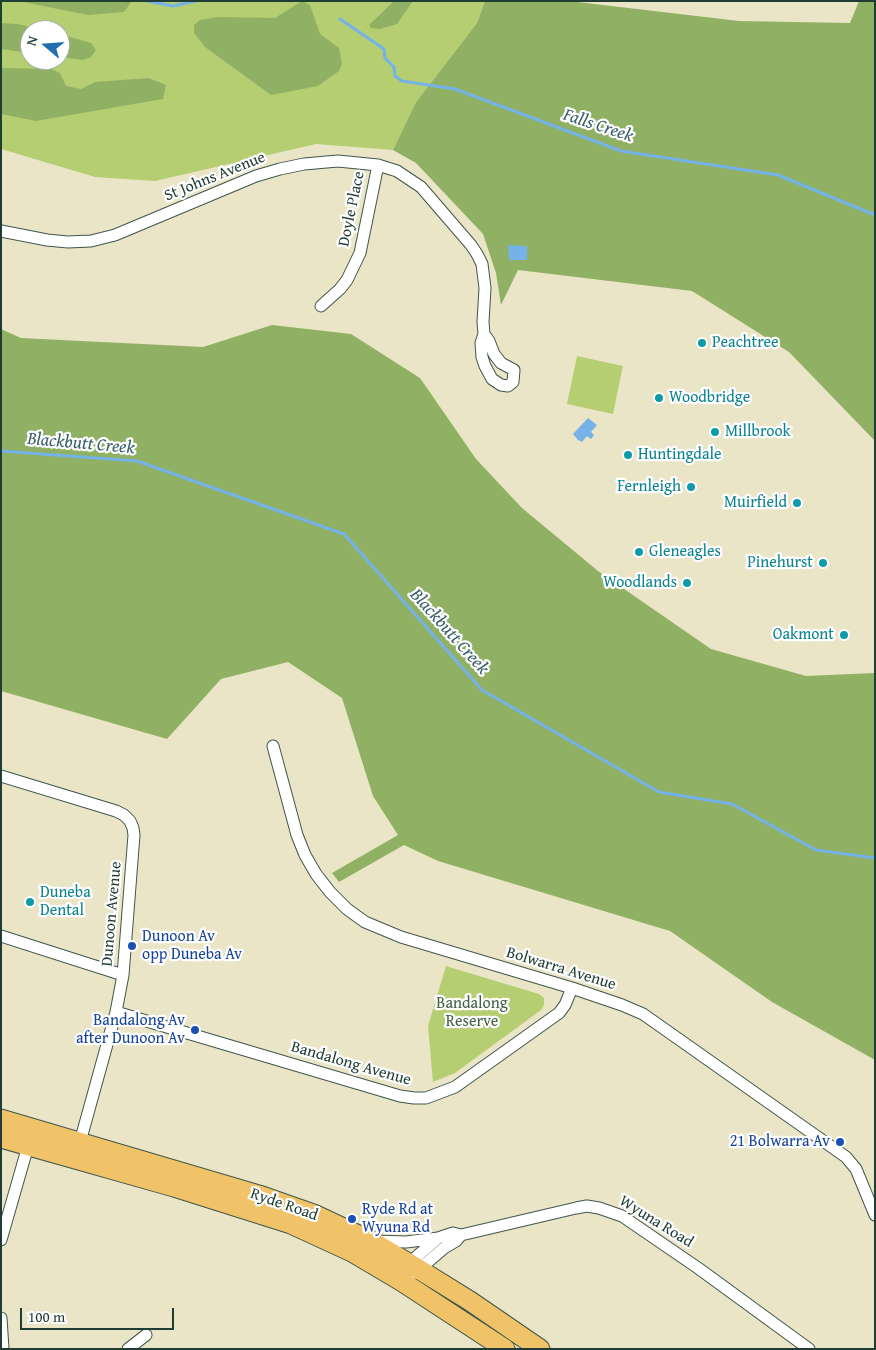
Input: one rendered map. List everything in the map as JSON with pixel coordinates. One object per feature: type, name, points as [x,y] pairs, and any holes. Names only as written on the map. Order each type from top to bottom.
[{"type":"highway","name":"Ryde Road","points":[[1,1119],[282,1202],[316,1215],[371,1241],[415,1267],[470,1301],[540,1349]]},
{"type":"highway","name":"Ryde Road","points":[[1,1138],[174,1187],[291,1224],[352,1252],[401,1281],[505,1349]]},
{"type":"street","name":"St Johns Avenue","points":[[1,231],[47,240],[68,242],[91,241],[116,235],[256,176],[280,169],[304,164],[338,161],[378,165],[397,171],[421,187],[477,254],[484,274],[484,334]]},
{"type":"street","name":"Doyle Place","points":[[321,306],[347,280],[360,253],[378,165]]},
{"type":"street","name":"Bolwarra Avenue","points":[[273,746],[297,835],[305,855],[316,874],[330,892],[347,908],[365,922],[401,937],[572,988],[642,1014],[846,1157],[856,1169],[875,1215]]},
{"type":"street","name":"Dunoon Avenue","points":[[1,776],[116,811],[130,821],[134,835],[124,975],[116,1012],[80,1142]]},
{"type":"street","points":[[1,936],[124,975]]},
{"type":"street","name":"Bandalong Avenue","points":[[116,1012],[400,1096],[426,1098],[455,1087],[559,1013],[565,1005],[572,988]]},
{"type":"street","points":[[1,1240],[28,1146]]},
{"type":"street","name":"Wyuna Road","points":[[371,1241],[406,1242],[438,1238],[453,1233],[461,1234],[587,1206],[610,1211],[622,1216],[698,1268],[809,1349]]},
{"type":"street","name":"Wyuna Road","points":[[401,1281],[415,1267],[426,1262],[456,1241],[461,1234]]},
{"type":"street","name":"Wyuna Road","points":[[415,1267],[415,1258],[438,1238]]},
{"type":"street","points":[[1,1318],[3,1349]]},
{"type":"street","points":[[128,1349],[146,1334]]},
{"type":"green space","points":[[1,1],[485,1],[477,23],[416,102],[393,150],[316,144],[155,181],[95,177],[1,149]]},
{"type":"green space","points":[[18,1],[132,1],[124,12],[88,15]]},
{"type":"green space","points":[[302,1],[310,5],[320,34],[339,48],[342,64],[339,71],[318,86],[271,95],[205,47],[194,33],[194,25],[200,20],[217,17],[275,18]]},
{"type":"green space","points":[[394,1],[413,1],[397,24],[380,29],[371,28],[369,25]]},
{"type":"green space","points":[[485,1],[569,1],[739,21],[850,23],[859,1],[875,1],[875,441],[789,352],[692,291],[518,270],[501,305],[496,273],[483,234],[416,163],[393,150],[416,102],[477,23]]},
{"type":"green space","points":[[1,23],[20,24],[20,52],[1,49]]},
{"type":"green space","points":[[70,37],[91,43],[96,50],[91,57],[83,60],[70,58]]},
{"type":"green space","points":[[1,68],[53,70],[60,73],[66,86],[81,89],[95,82],[149,78],[166,85],[163,99],[36,121],[1,114]]},
{"type":"green space","points":[[272,325],[351,334],[420,378],[476,459],[522,508],[598,571],[711,649],[806,676],[875,673],[875,1060],[772,1002],[670,931],[438,861],[404,845],[339,882],[332,873],[398,835],[373,796],[342,698],[288,662],[221,679],[167,739],[1,691],[1,329],[21,338],[203,347]]},
{"type":"green space","points":[[577,356],[623,366],[613,414],[567,404]]},
{"type":"green space","name":"Bandalong Reserve","points":[[446,966],[539,994],[544,998],[544,1005],[541,1010],[455,1073],[433,1082],[428,1026]]},
{"type":"water","points":[[508,245],[527,246],[527,260],[509,260]]},
{"type":"water","points":[[588,418],[597,425],[591,432],[594,435],[591,439],[587,436],[582,442],[573,434]]},
{"type":"waterway","name":"Falls Creek","points":[[147,1],[173,6],[196,1]]},
{"type":"waterway","name":"Falls Creek","points":[[340,19],[384,49],[385,58],[394,67],[395,76],[402,81],[455,89],[621,151],[778,175],[875,215]]},
{"type":"waterway","name":"Blackbutt Creek","points":[[1,451],[137,461],[344,534],[482,690],[659,792],[732,804],[816,850],[875,858]]},
{"type":"place","name":"Peachtree","points":[[702,343]]},
{"type":"place","name":"Woodbridge","points":[[659,398]]},
{"type":"place","name":"Millbrook","points":[[715,432]]},
{"type":"place","name":"Huntingdale","points":[[628,455]]},
{"type":"place","name":"Fernleigh","points":[[691,487]]},
{"type":"place","name":"Muirfield","points":[[797,503]]},
{"type":"place","name":"Gleneagles","points":[[639,552]]},
{"type":"place","name":"Pinehurst","points":[[823,563]]},
{"type":"place","name":"Woodlands","points":[[687,583]]},
{"type":"place","name":"Oakmont","points":[[844,635]]},
{"type":"place","name":"Duneba Dental","points":[[30,902]]},
{"type":"place","name":"Dunoon Av opp Duneba Av","points":[[132,946]]},
{"type":"place","name":"Bandalong Av after Dunoon Av","points":[[195,1030]]},
{"type":"place","name":"21 Bolwarra Av","points":[[840,1142]]},
{"type":"place","name":"Ryde Rd at Wyuna Rd","points":[[352,1219]]}]
